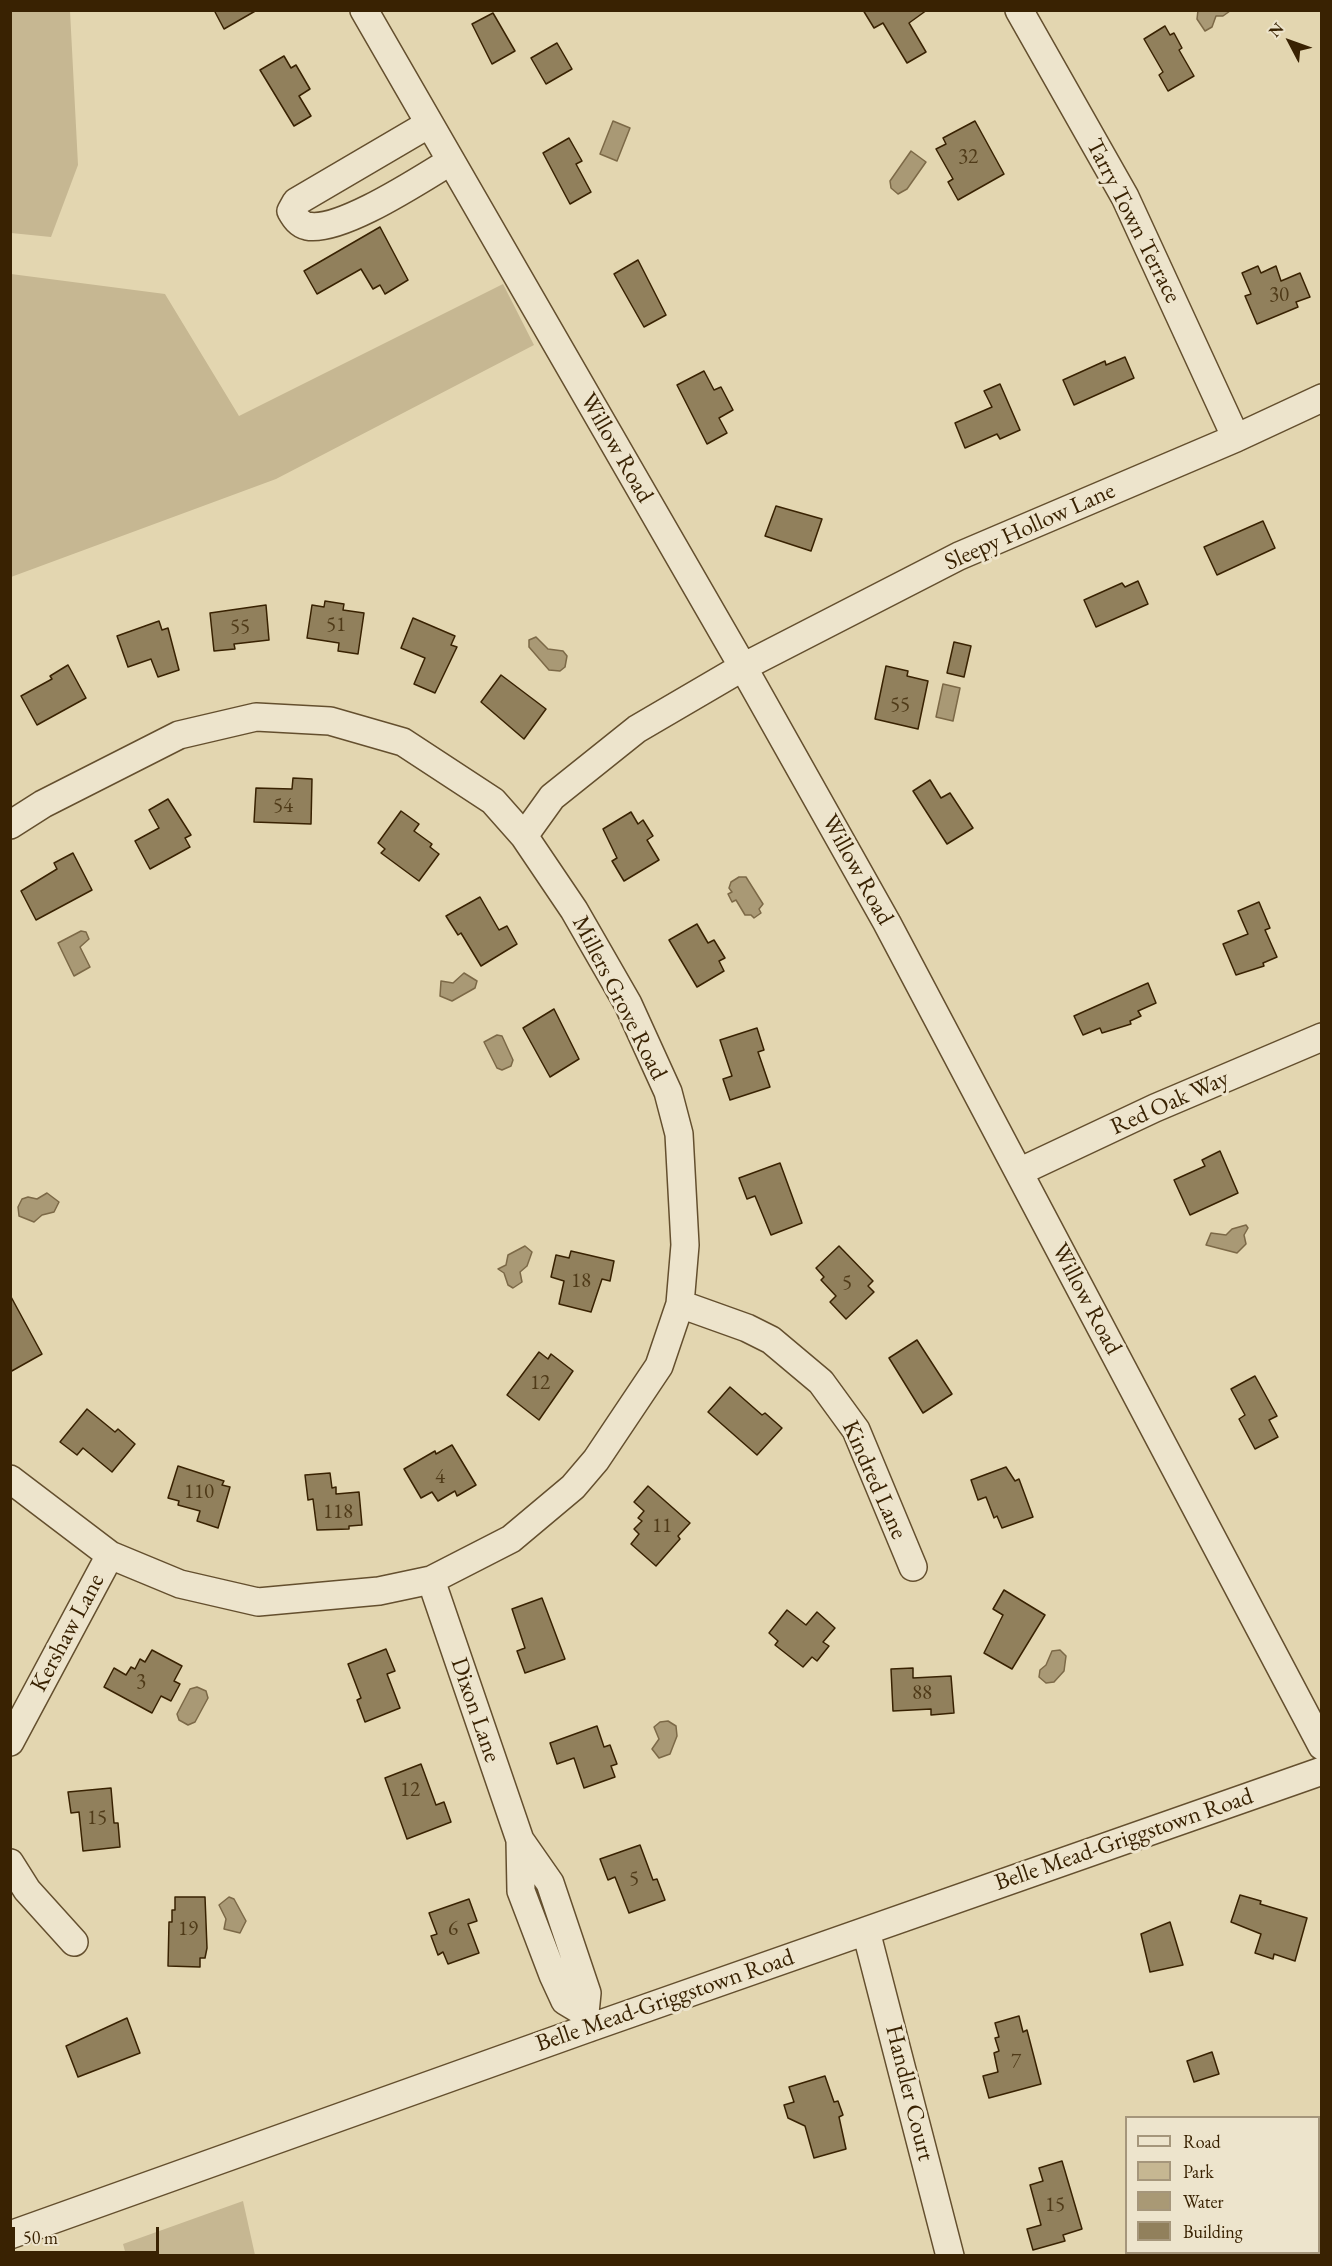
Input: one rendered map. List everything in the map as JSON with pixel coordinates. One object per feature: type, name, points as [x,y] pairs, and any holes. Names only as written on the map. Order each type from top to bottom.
[{"type":"street","name":"Willow Road","points":[[364,10],[743,668],[887,924],[1322,1746]]},
{"type":"street","name":"Tarry Town Terrace","points":[[1019,10],[1125,197],[1236,438]]},
{"type":"street","points":[[429,124],[296,202],[291,212],[296,221],[305,226],[317,227],[372,209],[451,161]]},
{"type":"street","name":"Sleepy Hollow Lane","points":[[743,668],[959,556],[1236,438],[1322,398]]},
{"type":"street","points":[[524,836],[552,797],[637,729],[743,668]]},
{"type":"street","name":"Millers Grove Road","points":[[10,825],[43,804],[179,735],[256,717],[330,721],[403,742],[494,801],[524,836],[574,910],[628,1004],[668,1092],[679,1134],[686,1245],[680,1304],[659,1366],[596,1460],[573,1487],[511,1539],[430,1580],[379,1591],[258,1602],[180,1584],[110,1555],[10,1479]]},
{"type":"street","name":"Red Oak Way","points":[[1019,1172],[1155,1108],[1322,1037]]},
{"type":"street","name":"Kindred Lane","points":[[680,1304],[747,1328],[771,1340],[821,1382],[856,1430],[913,1567]]},
{"type":"street","name":"Kershaw Lane","points":[[10,1742],[110,1555]]},
{"type":"street","name":"Dixon Lane","points":[[430,1580],[520,1840],[550,1883],[587,1993],[587,2020]]},
{"type":"street","name":"Belle Mead-Griggstown Road","points":[[10,2235],[587,2020],[866,1930],[1322,1771]]},
{"type":"street","points":[[10,1863],[27,1890],[74,1942]]},
{"type":"street","name":"Handler Court","points":[[866,1930],[950,2256]]},
{"type":"green space","points":[[11,10],[70,11],[78,165],[51,237],[11,233]]},
{"type":"green space","points":[[11,274],[165,294],[239,416],[503,284],[534,345],[276,479],[11,577]]},
{"type":"green space","points":[[243,2201],[255,2255],[126,2255],[123,2244]]},
{"type":"water","points":[[1198,10],[1230,11],[1223,16],[1216,16],[1212,27],[1205,31],[1197,19]]},
{"type":"water","points":[[613,121],[630,128],[617,161],[600,154]]},
{"type":"water","points":[[911,151],[926,162],[907,189],[898,194],[891,188],[890,181]]},
{"type":"water","points":[[536,637],[548,649],[563,651],[567,656],[565,667],[560,671],[549,670],[529,647],[529,640]]},
{"type":"water","points":[[943,684],[960,688],[953,721],[936,717]]},
{"type":"water","points":[[739,877],[746,877],[763,904],[759,909],[761,913],[754,918],[751,915],[745,915],[736,900],[732,902],[728,894],[732,892],[729,888],[731,882]]},
{"type":"water","points":[[81,931],[86,932],[89,939],[80,947],[90,967],[74,976],[58,943]]},
{"type":"water","points":[[464,973],[477,981],[475,988],[452,1001],[440,996],[441,981],[453,983]]},
{"type":"water","points":[[497,1035],[502,1036],[513,1060],[511,1066],[502,1070],[497,1068],[484,1042]]},
{"type":"water","points":[[47,1193],[59,1202],[54,1212],[42,1215],[34,1222],[19,1216],[18,1207],[22,1199],[28,1197],[37,1199]]},
{"type":"water","points":[[1246,1225],[1248,1228],[1244,1235],[1246,1244],[1237,1253],[1206,1245],[1211,1233],[1226,1235],[1232,1229]]},
{"type":"water","points":[[525,1246],[532,1252],[527,1266],[520,1272],[522,1282],[513,1288],[508,1285],[504,1273],[498,1269],[506,1265],[508,1255]]},
{"type":"water","points":[[1060,1650],[1066,1656],[1064,1671],[1054,1682],[1046,1683],[1039,1677],[1040,1670],[1046,1665],[1052,1651]]},
{"type":"water","points":[[197,1687],[206,1691],[208,1698],[195,1722],[188,1725],[179,1720],[177,1714],[190,1689]]},
{"type":"water","points":[[668,1721],[676,1726],[677,1736],[670,1754],[659,1758],[652,1749],[659,1739],[654,1727],[660,1722]]},
{"type":"water","points":[[229,1897],[234,1899],[246,1921],[240,1933],[224,1929],[226,1919],[219,1905]]},
{"type":"building","points":[[214,10],[257,10],[224,29]]},
{"type":"building","points":[[863,10],[927,10],[909,23],[926,52],[907,63],[883,23],[874,28]]},
{"type":"building","points":[[493,13],[515,51],[492,64],[472,24]]},
{"type":"building","points":[[1165,26],[1170,35],[1174,33],[1182,48],[1179,50],[1194,76],[1168,91],[1159,75],[1163,72],[1144,39]]},
{"type":"building","points":[[557,43],[572,69],[546,84],[531,58]]},
{"type":"building","points":[[284,56],[291,68],[296,65],[310,89],[299,96],[311,116],[294,126],[260,70]]},
{"type":"building","points":[[975,121],[1004,174],[958,200],[948,182],[953,179],[936,149],[946,144],[943,138]]},
{"type":"building","points":[[569,138],[582,161],[576,164],[591,192],[570,204],[543,153]]},
{"type":"building","points":[[380,227],[408,280],[385,294],[380,285],[373,289],[361,269],[317,294],[304,271]]},
{"type":"building","points":[[638,260],[666,315],[644,327],[614,274]]},
{"type":"building","points":[[1258,266],[1261,273],[1276,266],[1281,281],[1300,273],[1310,297],[1296,302],[1298,307],[1257,324],[1245,296],[1251,294],[1242,273]]},
{"type":"building","points":[[1125,357],[1134,378],[1074,405],[1063,380],[1105,361],[1106,365]]},
{"type":"building","points":[[704,371],[714,390],[721,387],[733,410],[719,418],[727,433],[707,444],[677,385]]},
{"type":"building","points":[[1000,384],[1020,430],[1000,439],[997,434],[965,448],[955,423],[992,407],[984,391]]},
{"type":"building","points":[[776,506],[822,519],[811,551],[765,536]]},
{"type":"building","points":[[1263,521],[1275,548],[1217,575],[1204,547]]},
{"type":"building","points":[[1138,581],[1148,604],[1096,627],[1084,600],[1122,583],[1125,587]]},
{"type":"building","points":[[325,601],[344,604],[343,610],[364,613],[358,654],[338,651],[339,643],[307,638],[312,605],[324,607]]},
{"type":"building","points":[[266,605],[269,640],[234,644],[235,649],[214,651],[210,613]]},
{"type":"building","points":[[413,618],[455,636],[451,645],[457,647],[435,693],[414,684],[425,658],[401,648]]},
{"type":"building","points":[[159,621],[162,630],[168,628],[179,670],[158,677],[151,659],[128,667],[117,636]]},
{"type":"building","points":[[954,642],[971,646],[964,677],[947,673]]},
{"type":"building","points":[[68,665],[86,698],[37,725],[21,696],[52,679],[50,676]]},
{"type":"building","points":[[886,666],[908,671],[907,676],[928,681],[918,729],[875,719]]},
{"type":"building","points":[[501,675],[546,709],[524,739],[481,702]]},
{"type":"building","points":[[293,778],[312,779],[311,824],[254,822],[256,788],[292,789]]},
{"type":"building","points":[[930,780],[941,798],[950,793],[973,828],[947,844],[913,791]]},
{"type":"building","points":[[168,799],[191,835],[185,838],[190,847],[150,869],[135,841],[159,828],[149,810]]},
{"type":"building","points":[[401,811],[419,824],[414,831],[432,844],[430,847],[439,854],[419,881],[381,853],[385,849],[378,843]]},
{"type":"building","points":[[631,812],[638,824],[643,820],[653,836],[647,840],[659,860],[624,881],[612,861],[617,858],[603,829]]},
{"type":"building","points":[[73,853],[92,890],[36,920],[21,891],[57,869],[54,863]]},
{"type":"building","points":[[480,897],[499,930],[507,926],[517,944],[481,966],[461,933],[458,935],[446,916]]},
{"type":"building","points":[[1259,902],[1270,928],[1265,930],[1277,957],[1263,963],[1264,966],[1236,975],[1223,944],[1248,934],[1238,911]]},
{"type":"building","points":[[697,924],[708,943],[714,940],[725,958],[719,961],[724,971],[697,987],[669,940]]},
{"type":"building","points":[[1148,983],[1156,1003],[1138,1011],[1141,1016],[1130,1021],[1131,1024],[1102,1033],[1100,1028],[1083,1035],[1074,1016]]},
{"type":"building","points":[[554,1009],[579,1059],[550,1077],[523,1028]]},
{"type":"building","points":[[757,1028],[764,1050],[758,1052],[770,1087],[730,1100],[723,1079],[732,1076],[720,1040]]},
{"type":"building","points":[[1220,1151],[1238,1193],[1190,1215],[1174,1180],[1205,1166],[1202,1160]]},
{"type":"building","points":[[780,1163],[802,1223],[771,1235],[755,1196],[747,1199],[739,1178]]},
{"type":"building","points":[[839,1246],[873,1281],[868,1286],[874,1292],[846,1319],[830,1302],[836,1296],[821,1280],[824,1277],[816,1268]]},
{"type":"building","points":[[571,1251],[614,1261],[610,1281],[602,1279],[591,1312],[559,1304],[564,1281],[551,1277],[556,1255],[569,1258]]},
{"type":"building","points":[[10,1295],[42,1354],[10,1372]]},
{"type":"building","points":[[917,1340],[952,1394],[923,1413],[889,1358]]},
{"type":"building","points":[[539,1352],[548,1359],[551,1354],[573,1371],[539,1420],[507,1395]]},
{"type":"building","points":[[1255,1376],[1277,1416],[1269,1420],[1278,1437],[1255,1449],[1239,1419],[1245,1415],[1231,1389]]},
{"type":"building","points":[[730,1387],[762,1415],[765,1413],[782,1428],[757,1455],[708,1412]]},
{"type":"building","points":[[87,1409],[115,1432],[118,1429],[135,1444],[112,1472],[83,1448],[77,1455],[60,1442]]},
{"type":"building","points":[[452,1445],[476,1485],[457,1496],[455,1491],[438,1501],[432,1492],[421,1498],[404,1469],[435,1451],[436,1454]]},
{"type":"building","points":[[178,1466],[224,1481],[222,1485],[230,1487],[218,1528],[197,1521],[200,1511],[178,1505],[179,1501],[168,1498]]},
{"type":"building","points":[[1006,1467],[1015,1481],[1019,1479],[1033,1517],[1002,1528],[997,1516],[994,1518],[986,1497],[978,1500],[971,1480]]},
{"type":"building","points":[[330,1473],[332,1488],[336,1487],[336,1494],[359,1492],[362,1525],[349,1526],[349,1529],[317,1530],[313,1499],[308,1500],[305,1475]]},
{"type":"building","points":[[648,1486],[690,1523],[678,1536],[680,1539],[656,1566],[631,1544],[639,1534],[634,1529],[642,1521],[638,1518],[644,1511],[634,1502]]},
{"type":"building","points":[[1004,1590],[1045,1615],[1012,1669],[984,1653],[1003,1615],[993,1609]]},
{"type":"building","points":[[542,1598],[565,1659],[525,1673],[517,1651],[525,1648],[512,1609]]},
{"type":"building","points":[[787,1610],[806,1625],[817,1612],[835,1628],[823,1642],[829,1646],[817,1661],[812,1657],[803,1667],[775,1645],[778,1641],[769,1633]]},
{"type":"building","points":[[386,1649],[395,1671],[387,1674],[400,1708],[365,1722],[357,1700],[361,1698],[348,1664]]},
{"type":"building","points":[[152,1650],[182,1666],[174,1681],[180,1684],[171,1701],[161,1696],[152,1713],[104,1687],[114,1668],[126,1675],[131,1667],[135,1669],[140,1659],[145,1662]]},
{"type":"building","points":[[913,1668],[913,1678],[951,1676],[954,1713],[931,1715],[931,1709],[893,1711],[891,1669]]},
{"type":"building","points":[[597,1726],[604,1747],[610,1745],[617,1764],[611,1766],[615,1777],[584,1788],[574,1758],[557,1764],[550,1743]]},
{"type":"building","points":[[421,1764],[436,1805],[444,1802],[451,1822],[407,1839],[385,1778]]},
{"type":"building","points":[[111,1788],[114,1823],[118,1823],[120,1847],[83,1851],[79,1812],[71,1813],[68,1792]]},
{"type":"building","points":[[640,1845],[653,1880],[657,1879],[665,1900],[629,1913],[615,1877],[608,1880],[600,1859]]},
{"type":"building","points":[[1240,1895],[1261,1901],[1260,1904],[1307,1918],[1295,1961],[1274,1954],[1273,1959],[1255,1953],[1261,1934],[1231,1922]]},
{"type":"building","points":[[175,1897],[205,1897],[207,1948],[205,1958],[200,1958],[200,1967],[168,1966],[169,1922],[172,1922],[172,1910],[175,1910]]},
{"type":"building","points":[[469,1899],[477,1921],[468,1924],[479,1953],[448,1964],[443,1952],[438,1955],[431,1936],[437,1934],[429,1913]]},
{"type":"building","points":[[1170,1922],[1183,1965],[1150,1972],[1141,1934]]},
{"type":"building","points":[[1019,2016],[1023,2032],[1027,2030],[1041,2084],[989,2098],[983,2076],[998,2072],[994,2053],[999,2051],[995,2038],[999,2037],[995,2023]]},
{"type":"building","points":[[127,2018],[140,2053],[78,2077],[66,2046]]},
{"type":"building","points":[[1212,2052],[1219,2074],[1194,2082],[1187,2061]]},
{"type":"building","points":[[825,2076],[834,2102],[838,2101],[843,2115],[839,2117],[846,2149],[814,2158],[805,2126],[788,2118],[784,2105],[794,2102],[789,2087]]},
{"type":"building","points":[[1062,2161],[1082,2229],[1063,2235],[1065,2241],[1033,2250],[1027,2229],[1041,2225],[1030,2185],[1043,2181],[1039,2168]]}]
